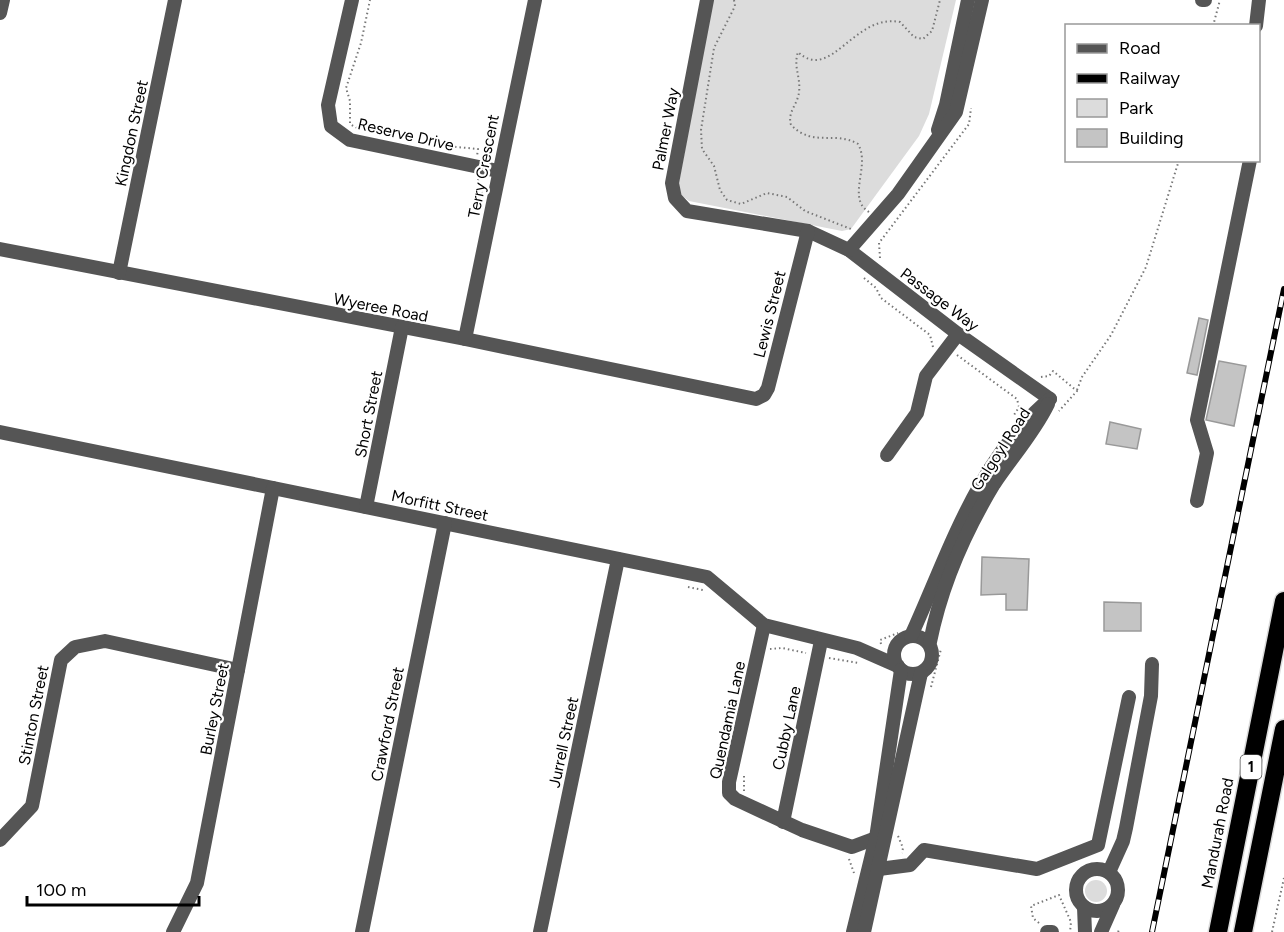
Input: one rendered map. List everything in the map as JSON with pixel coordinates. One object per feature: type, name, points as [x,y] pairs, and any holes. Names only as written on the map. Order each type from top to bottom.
[{"type":"highway","name":"Mandurah Road","points":[[1218,932],[1284,601]]},
{"type":"highway","name":"1","points":[[1243,932],[1284,729]]},
{"type":"street","points":[[0,13],[3,0]]},
{"type":"street","name":"Kingdon Street","points":[[119,273],[175,0]]},
{"type":"street","name":"Reserve Drive","points":[[352,0],[328,105],[331,126],[350,140],[498,171]]},
{"type":"street","name":"Terry Crescent","points":[[465,339],[535,0]]},
{"type":"street","name":"Palmer Way","points":[[707,0],[672,183],[675,198],[687,211],[808,231]]},
{"type":"street","points":[[933,143],[946,105],[968,0]]},
{"type":"street","points":[[849,250],[898,194],[956,112],[982,0]]},
{"type":"street","points":[[1256,24],[1259,0]]},
{"type":"street","points":[[1197,501],[1207,453],[1197,420],[1250,162]]},
{"type":"street","name":"Passage Way","points":[[808,231],[849,250],[958,334],[1050,399]]},
{"type":"street","name":"Lewis Street","points":[[756,399],[764,395],[768,388],[808,231]]},
{"type":"street","name":"Wyeree Road","points":[[0,249],[465,339],[756,399]]},
{"type":"street","name":"Short Street","points":[[366,507],[402,327]]},
{"type":"street","points":[[887,455],[918,413],[926,376],[958,334]]},
{"type":"street","name":"Galgoyl Road","points":[[911,636],[959,541],[995,484],[1039,423],[1050,399]]},
{"type":"street","name":"Morfitt Street","points":[[0,432],[707,577],[764,625],[821,641],[857,648],[895,647]]},
{"type":"street","name":"Burley Street","points":[[173,932],[197,883],[273,488]]},
{"type":"street","name":"Crawford Street","points":[[362,932],[445,523]]},
{"type":"street","name":"Galgoyl Road","points":[[936,641],[936,613],[959,541]]},
{"type":"street","name":"Jurrell Street","points":[[540,932],[618,559]]},
{"type":"street","name":"Quendamia Lane","points":[[764,625],[765,647],[729,782],[729,793],[735,799],[783,822],[853,847]]},
{"type":"street","points":[[853,932],[874,867],[921,673],[931,662],[936,641],[911,636],[905,637],[895,647],[894,654],[899,668],[874,867],[864,932]]},
{"type":"street","name":"Stinton Street","points":[[0,840],[32,806],[61,660],[75,647],[105,641],[238,670]]},
{"type":"street","name":"Cubby Lane","points":[[783,822],[821,641]]},
{"type":"street","name":"Morfitt Street","points":[[857,648],[899,668]]},
{"type":"street","points":[[1108,872],[1124,840],[1151,696],[1152,664]]},
{"type":"street","points":[[899,668],[913,674],[921,673]]},
{"type":"street","points":[[876,838],[853,847],[874,867],[910,865],[924,849],[1037,869],[1098,845],[1129,697]]},
{"type":"street","points":[[1101,932],[1113,905],[1119,887],[1108,872],[1095,869],[1082,875],[1076,888],[1079,901],[1084,907],[1096,911],[1113,905]]},
{"type":"street","points":[[1084,907],[1084,932]]},
{"type":"path","points":[[734,0],[735,6],[714,48],[701,130],[702,149],[714,166],[720,189],[727,200],[741,204],[767,193],[787,197],[805,211],[855,231]]},
{"type":"path","points":[[870,213],[862,207],[858,200],[863,166],[858,144],[846,138],[810,138],[792,125],[790,116],[800,93],[795,66],[798,52],[808,61],[819,62],[830,57],[867,27],[886,22],[900,22],[914,37],[923,39],[932,31],[940,0]]},
{"type":"path","points":[[1214,24],[1220,0]]},
{"type":"path","points":[[880,261],[879,243],[969,124]]},
{"type":"path","points":[[1059,412],[1077,391],[1082,378],[1111,335],[1146,267],[1178,162]]},
{"type":"path","points":[[1035,378],[1049,376],[1053,371],[1077,391]]},
{"type":"path","points":[[681,580],[689,587],[710,595]]},
{"type":"path","points":[[929,691],[936,641]]},
{"type":"path","points":[[769,658],[765,647],[782,648],[868,665]]},
{"type":"path","points":[[745,773],[743,784],[745,794]]},
{"type":"path","points":[[896,832],[903,848],[900,865]]},
{"type":"path","points":[[853,847],[848,861],[856,876]]},
{"type":"path","points":[[1272,932],[1284,878]]},
{"type":"path","points":[[1048,929],[1037,923],[1031,906],[1059,895],[1071,922],[1070,932]]},
{"type":"path","points":[[1118,932],[1120,928]]},
{"type":"green space","points":[[713,0],[956,0],[929,114],[919,136],[851,229],[842,231],[689,201],[680,194],[679,182]]},
{"type":"green space","points":[[1096,880],[1106,887],[1107,891],[1100,901],[1096,902],[1086,895],[1085,891],[1092,881]]},
{"type":"building","points":[[1199,318],[1208,320],[1197,375],[1187,373]]},
{"type":"building","points":[[1219,361],[1246,366],[1234,426],[1206,420]]},
{"type":"building","points":[[1110,422],[1141,429],[1137,449],[1106,444]]},
{"type":"building","points":[[982,557],[1029,559],[1027,610],[1006,610],[1006,594],[981,595]]},
{"type":"building","points":[[1104,602],[1141,603],[1141,631],[1104,631]]},
{"type":"railway","points":[[1152,932],[1284,289]]}]
